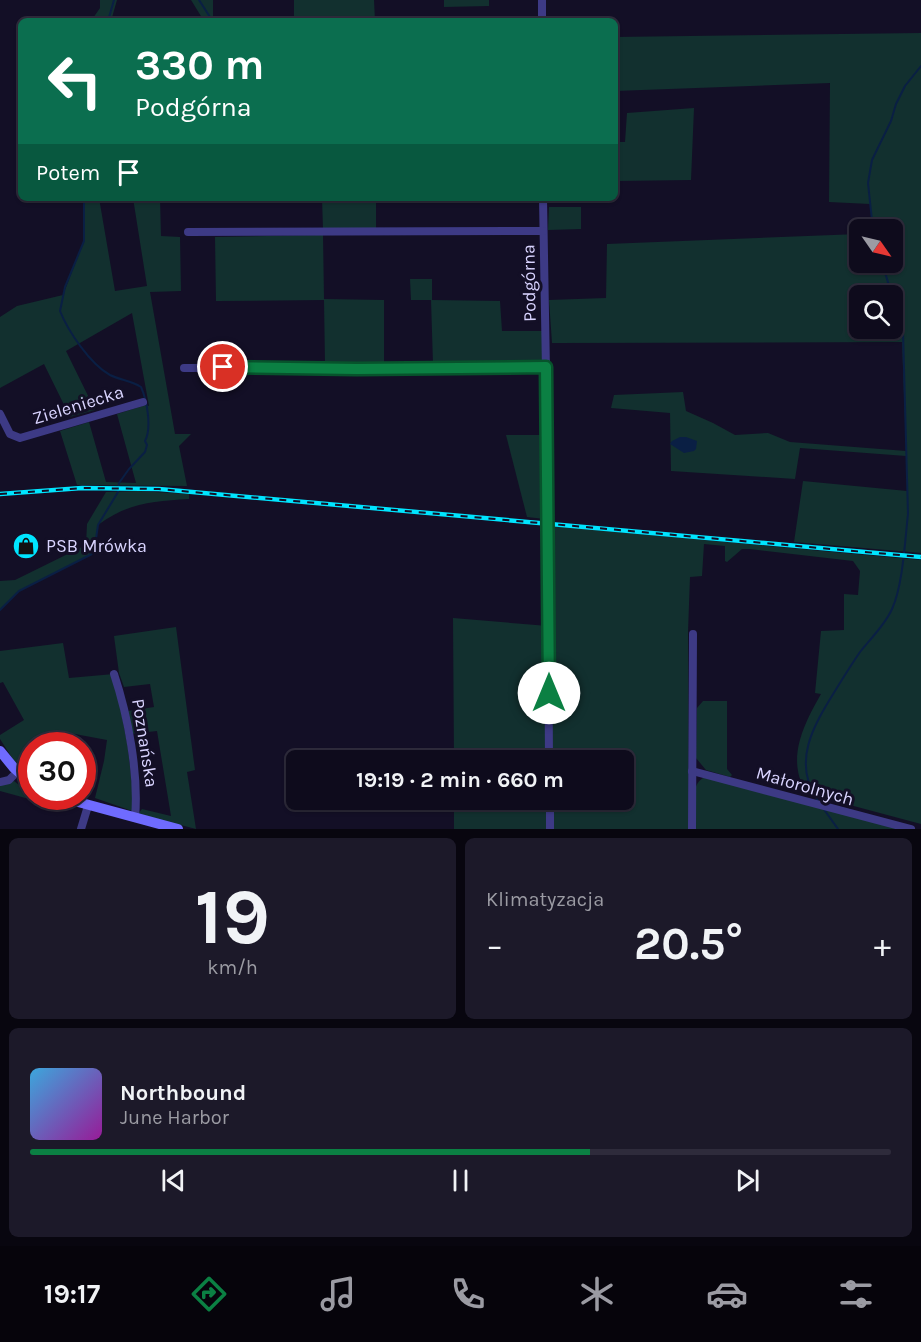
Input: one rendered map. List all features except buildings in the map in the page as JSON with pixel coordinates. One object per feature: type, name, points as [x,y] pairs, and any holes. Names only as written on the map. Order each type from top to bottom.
[{"type":"main road","points":[[0,751],[17,772]]},
{"type":"main road","points":[[96,808],[178,829]]},
{"type":"street","points":[[542,0],[542,18]]},
{"type":"street","name":"Podgórna","points":[[543,201],[549,750]]},
{"type":"street","points":[[188,232],[543,231]]},
{"type":"street","points":[[184,368],[546,367]]},
{"type":"street","name":"Zieleniecka","points":[[0,414],[10,434],[20,438],[142,402]]},
{"type":"street","points":[[692,829],[693,634]]},
{"type":"street","name":"Poznańska","points":[[114,674],[124,703],[136,786],[135,818]]},
{"type":"street","name":"Małorolnych","points":[[692,771],[911,829]]},
{"type":"street","points":[[0,782],[9,780],[17,772]]},
{"type":"street","points":[[81,829],[87,810]]},
{"type":"street","points":[[550,810],[550,829]]},
{"type":"green space","points":[[100,0],[117,0],[112,18],[93,18],[100,8]]},
{"type":"green space","points":[[191,0],[213,0],[213,18],[202,18]]},
{"type":"green space","points":[[294,0],[374,0],[375,18],[294,18]]},
{"type":"green space","points":[[444,0],[489,0],[489,6],[444,7]]},
{"type":"green space","points":[[921,33],[921,553],[794,542],[803,481],[907,491],[906,456],[800,448],[795,479],[671,471],[670,413],[611,408],[614,395],[683,392],[686,411],[735,435],[768,433],[790,442],[906,451],[902,342],[552,343],[549,300],[606,298],[607,244],[849,234],[849,273],[903,273],[903,219],[872,219],[870,204],[829,202],[830,83],[618,91],[618,37]]},
{"type":"green space","points":[[694,108],[691,180],[618,181],[618,142],[625,142],[627,113]]},
{"type":"green space","points":[[84,201],[100,201],[115,291],[147,286],[133,201],[160,201],[161,236],[180,237],[181,291],[150,292],[175,434],[191,434],[179,446],[187,486],[77,485],[60,431],[89,422],[106,482],[136,483],[117,414],[149,406],[132,313],[66,351],[95,410],[70,417],[44,364],[0,388],[0,317],[17,306],[63,295],[84,241]]},
{"type":"green space","points":[[322,201],[376,201],[376,229],[323,229]]},
{"type":"green space","points":[[549,207],[581,207],[581,229],[548,230]]},
{"type":"green space","points":[[323,235],[324,299],[384,300],[384,362],[325,364],[324,300],[216,301],[215,237]]},
{"type":"green space","points":[[410,279],[432,279],[432,300],[500,301],[502,331],[543,331],[543,365],[433,364],[431,300],[411,300]]},
{"type":"green space","points":[[506,435],[542,435],[545,519],[527,517]]},
{"type":"green space","points":[[106,492],[189,494],[189,499],[141,505],[109,518],[98,525],[94,553],[19,591],[0,610],[0,581],[15,580],[86,545],[87,524]]},
{"type":"green space","points":[[550,526],[921,560],[921,824],[805,793],[799,774],[797,761],[800,740],[807,720],[821,694],[815,693],[821,631],[844,630],[844,594],[858,595],[860,571],[853,561],[742,549],[727,562],[725,561],[725,546],[704,544],[702,576],[690,577],[689,829],[552,829],[552,810],[634,810],[634,750],[454,750],[453,618],[548,626]]},
{"type":"green space","points":[[176,627],[195,770],[187,772],[196,829],[138,814],[142,809],[171,816],[157,731],[130,734],[128,711],[154,707],[150,684],[124,687],[119,673],[114,636]]},
{"type":"green space","points":[[63,643],[69,678],[114,674],[128,748],[135,812],[96,798],[107,740],[96,738],[96,732],[18,732],[18,767],[0,739],[0,735],[24,720],[3,682],[0,683],[0,651]]},
{"type":"green space","points":[[703,701],[727,701],[727,769],[732,775],[730,777],[706,770],[696,758],[697,708]]},
{"type":"green space","points":[[705,777],[904,829],[695,829],[694,792],[696,786]]},
{"type":"green space","points":[[14,781],[18,784],[18,796],[0,791],[0,785]]},
{"type":"green space","points":[[454,810],[546,810],[546,829],[454,829]]},
{"type":"water","points":[[680,437],[697,441],[696,449],[684,453],[670,444]]},
{"type":"waterway","points":[[109,18],[114,0]]},
{"type":"waterway","points":[[199,0],[212,18]]},
{"type":"waterway","points":[[872,219],[868,183],[872,160],[905,86],[921,66]]},
{"type":"waterway","points":[[0,610],[19,591],[94,553],[98,525],[118,492],[119,483],[145,452],[147,445],[145,441],[148,414],[141,387],[102,370],[74,337],[60,311],[65,287],[84,241],[84,201]]},
{"type":"waterway","points":[[885,273],[889,285]]},
{"type":"waterway","points":[[818,801],[806,772],[808,744],[813,730],[853,662],[889,615],[896,599],[901,575],[908,514],[903,332]]},
{"type":"waterway","points":[[823,808],[838,829]]},
{"type":"railway","points":[[0,494],[82,488],[159,489],[921,557]]},
{"type":"place","name":"PSB Mrówka","points":[[26,546]]},
{"type":"route","points":[[223,367],[357,369],[546,367],[549,693]]}]
